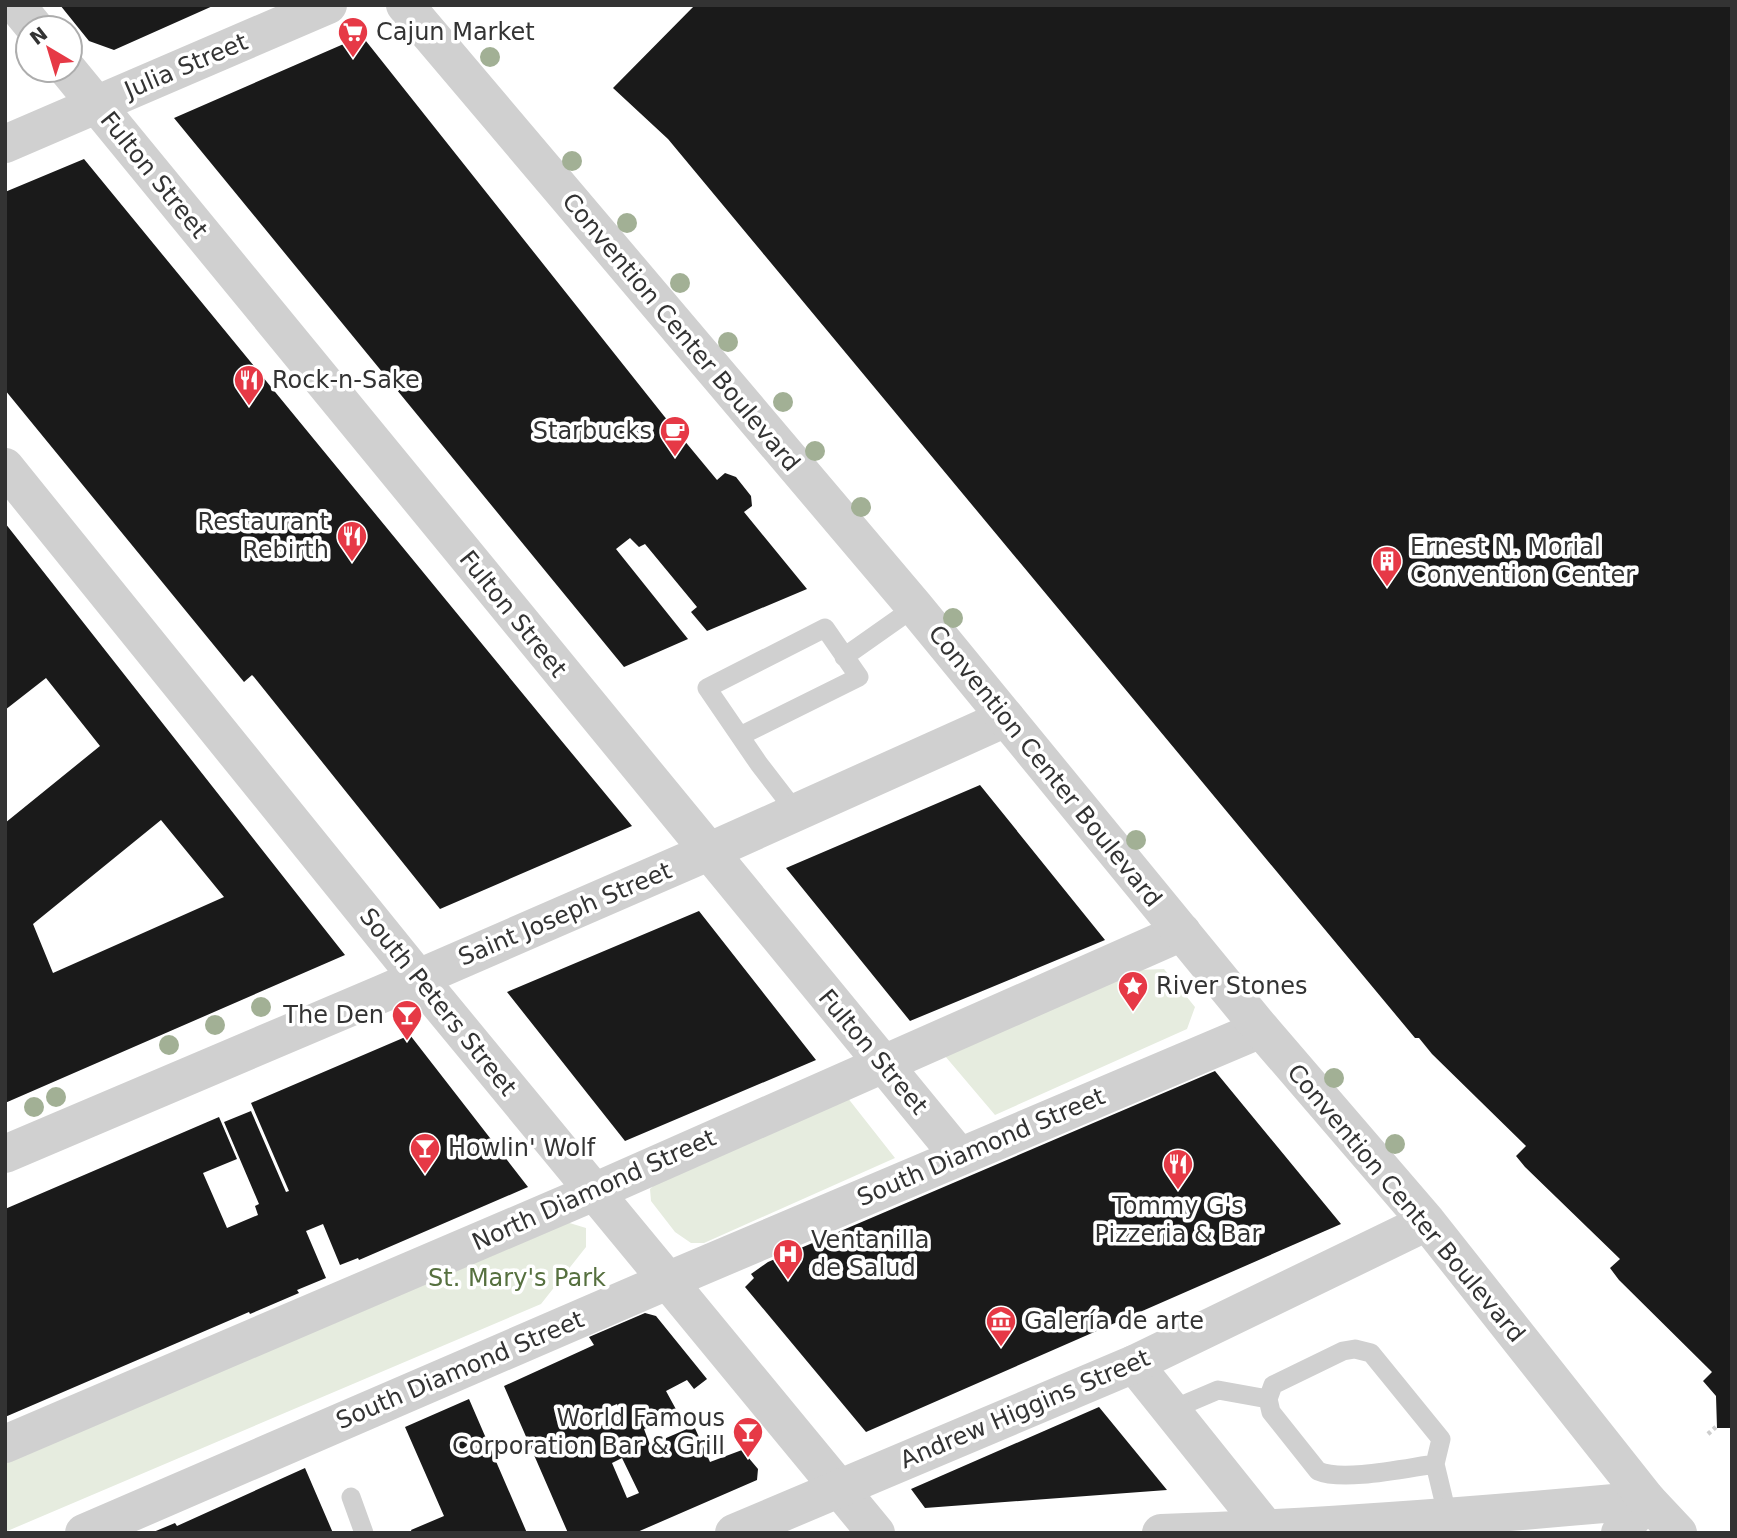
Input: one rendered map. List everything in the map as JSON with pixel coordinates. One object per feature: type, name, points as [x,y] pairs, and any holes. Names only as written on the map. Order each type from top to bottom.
[{"type":"street","name":"Julia Street","points":[[5,144],[328,5]]},
{"type":"street","name":"Convention Center Boulevard","points":[[405,5],[915,607],[1261,1029],[1427,1223],[1647,1500],[1678,1533]]},
{"type":"street","name":"Fulton Street","points":[[79,84],[959,1156]]},
{"type":"street","name":"South Peters Street","points":[[5,467],[418,978],[876,1533]]},
{"type":"street","name":"Saint Joseph Street","points":[[5,1154],[708,852],[1006,718]]},
{"type":"street","name":"North Diamond Street","points":[[5,1444],[594,1192],[1182,932]]},
{"type":"street","name":"South Diamond Street","points":[[84,1533],[667,1281],[1261,1029]]},
{"type":"street","name":"Andrew Higgins Street","points":[[734,1533],[1134,1364],[1427,1223]]},
{"type":"street","points":[[1134,1364],[1268,1530]]},
{"type":"street","points":[[1161,1533],[1268,1530],[1448,1518],[1647,1500]]},
{"type":"street","points":[[1620,1533],[1647,1500]]},
{"type":"lane","points":[[844,657],[915,607]]},
{"type":"lane","points":[[740,736],[859,677],[825,628],[707,688],[740,736],[796,812]]},
{"type":"lane","points":[[1435,1464],[1345,1476],[1326,1475],[1318,1471],[1271,1412],[1268,1399],[1273,1385],[1343,1351],[1355,1349],[1371,1353],[1441,1439],[1435,1464],[1448,1518]]},
{"type":"lane","points":[[1171,1410],[1218,1390],[1268,1399]]},
{"type":"lane","points":[[351,1497],[364,1533]]},
{"type":"path","points":[[1709,1434],[1717,1426]]},
{"type":"green space","points":[[1164,969],[1195,1007],[1187,1029],[995,1115],[945,1056],[1138,970]]},
{"type":"green space","points":[[847,1097],[895,1158],[704,1243],[691,1243],[675,1232],[651,1201],[650,1189],[661,1179]]},
{"type":"green space","name":"St. Mary's Park","points":[[563,1221],[586,1228],[586,1247],[541,1304],[5,1532],[5,1463]]},
{"type":"building","points":[[60,5],[215,5],[114,50],[89,41],[84,35],[84,14],[67,14]]},
{"type":"building","name":"Ernest N. Morial Convention Center","points":[[695,5],[1732,5],[1732,1428],[1717,1428],[1716,1396],[1703,1381],[1712,1372],[1619,1280],[1610,1268],[1620,1259],[1525,1167],[1516,1156],[1526,1146],[1419,1038],[1415,1038],[668,139],[613,88]]},
{"type":"building","points":[[362,36],[717,480],[725,473],[736,477],[751,496],[752,506],[744,512],[807,589],[707,631],[691,612],[697,607],[645,544],[639,547],[630,538],[616,549],[688,639],[624,667],[174,118]]},
{"type":"building","points":[[84,159],[632,826],[440,909],[254,677],[252,675],[244,682],[5,390],[5,192]]},
{"type":"building","points":[[5,523],[345,955],[5,1103],[5,823],[100,746],[46,678],[5,710]],"holes":[[[161,820],[224,897],[53,973],[33,924]]]},
{"type":"building","points":[[980,785],[1105,940],[910,1021],[786,868]]},
{"type":"building","points":[[699,911],[816,1060],[625,1141],[507,992]]},
{"type":"building","points":[[410,1035],[528,1187],[359,1260],[358,1258],[340,1265],[323,1224],[306,1231],[326,1278],[297,1290],[299,1293],[5,1417],[5,1209],[219,1117],[237,1159],[203,1173],[227,1228],[258,1215],[255,1206],[259,1204],[224,1122],[251,1111],[286,1192],[289,1191],[251,1103]]},
{"type":"building","points":[[1215,1071],[1341,1224],[866,1432],[745,1287],[754,1278],[751,1274],[768,1262]]},
{"type":"building","points":[[645,1313],[656,1316],[707,1379],[694,1389],[687,1380],[666,1391],[678,1413],[644,1429],[650,1445],[694,1426],[710,1462],[742,1450],[758,1469],[757,1480],[635,1533],[568,1533],[504,1386],[594,1345],[589,1337]],"holes":[[[617,1404],[622,1416],[598,1427],[593,1414]],[[622,1458],[639,1493],[627,1498],[612,1463]]]},
{"type":"building","points":[[469,1399],[527,1533],[412,1533],[411,1530],[444,1516],[405,1427]]},
{"type":"building","points":[[1099,1407],[1167,1490],[925,1508],[911,1489]]},
{"type":"building","points":[[305,1468],[333,1533],[151,1533],[175,1523],[177,1526]]},
{"type":"place","name":"Cajun Market","points":[[353,59]]},
{"type":"place","name":"Rock-n-Sake","points":[[249,407]]},
{"type":"place","name":"Starbucks","points":[[675,458]]},
{"type":"place","name":"Restaurant Rebirth","points":[[352,563]]},
{"type":"place","name":"Ernest N. Morial Convention Center","points":[[1387,588]]},
{"type":"place","name":"River Stones","points":[[1133,1013]]},
{"type":"place","name":"The Den","points":[[407,1042]]},
{"type":"place","name":"Howlin' Wolf","points":[[425,1175]]},
{"type":"place","name":"Tommy G's Pizzeria & Bar","points":[[1178,1191]]},
{"type":"place","name":"Ventanilla de Salud","points":[[788,1281]]},
{"type":"place","name":"Galería de arte","points":[[1001,1348]]},
{"type":"place","name":"World Famous Corporation Bar & Grill","points":[[748,1459]]}]
